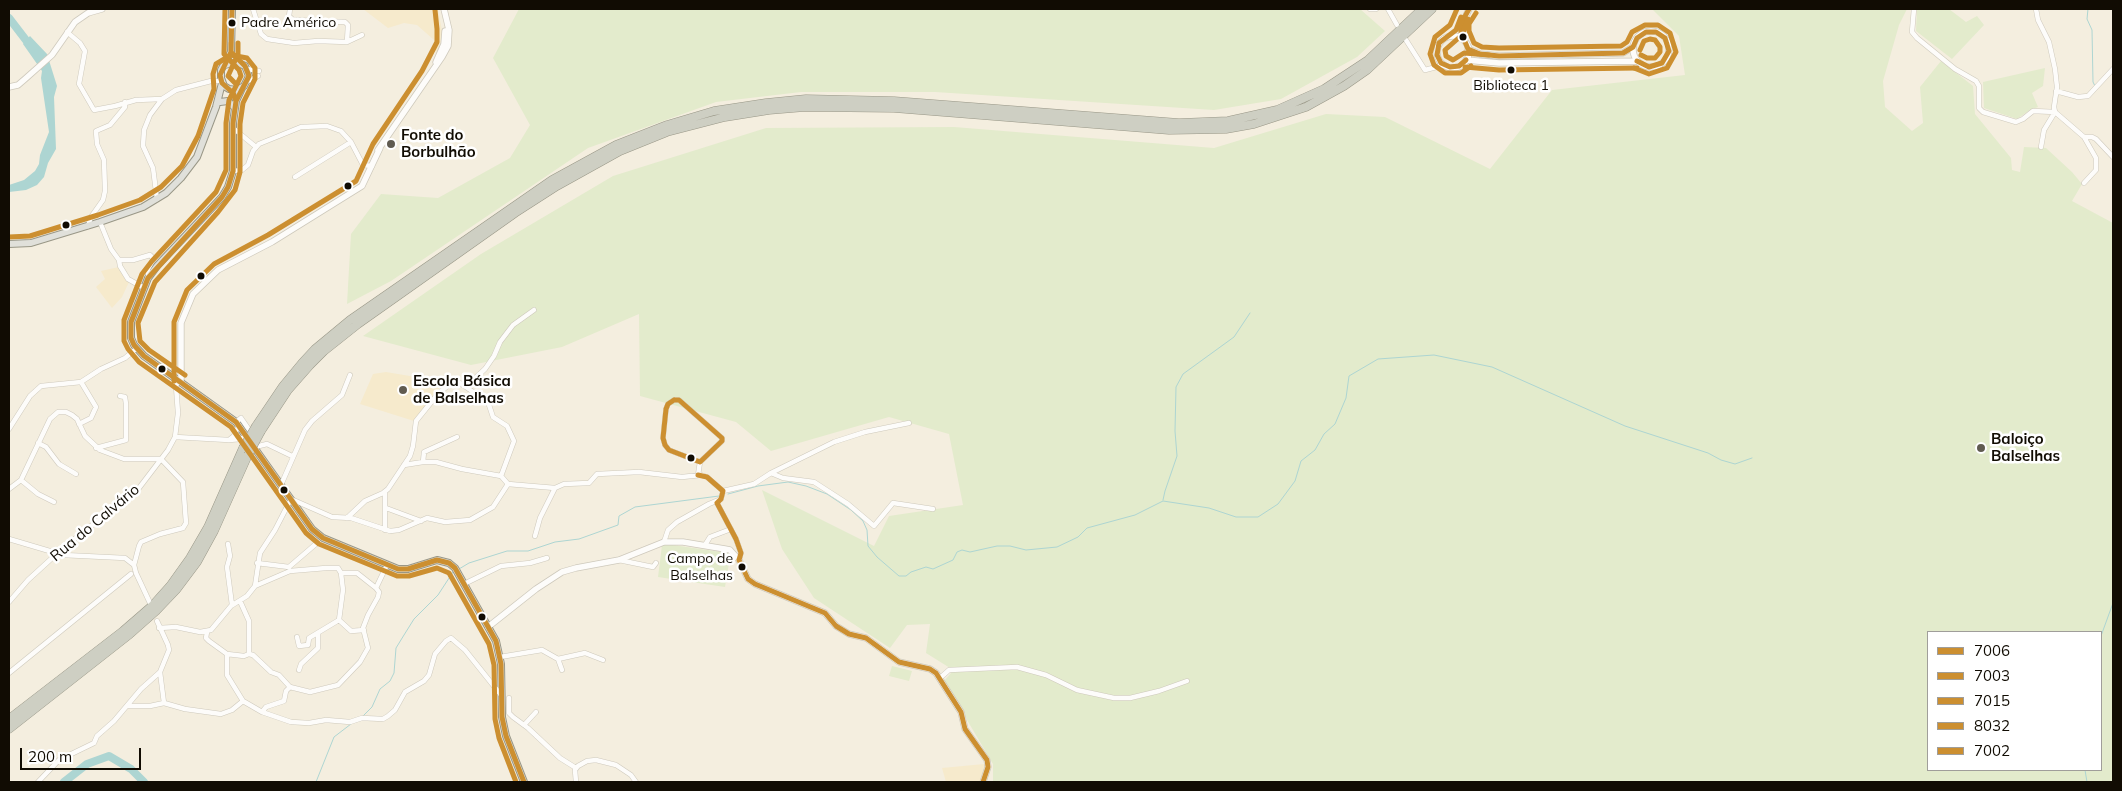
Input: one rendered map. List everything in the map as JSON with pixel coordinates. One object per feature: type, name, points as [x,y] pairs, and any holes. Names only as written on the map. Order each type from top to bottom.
[{"type":"highway","points":[[9,720],[123,631],[153,605],[170,586],[190,558],[208,527],[282,386],[315,349],[350,320],[552,180],[616,145],[658,128],[714,111],[766,102],[814,99],[894,101],[1171,123],[1228,121],[1277,110],[1324,89],[1368,60],[1422,9]]},
{"type":"highway","points":[[258,429],[288,390],[340,336],[557,186],[620,151],[667,132],[724,116],[805,107],[894,108],[1169,130],[1226,129],[1254,124],[1306,107],[1344,86],[1368,70],[1432,9]]},
{"type":"highway","points":[[9,729],[130,634],[156,612],[176,590],[196,562],[214,531],[246,452]]},
{"type":"main road","points":[[9,244],[31,243],[88,226],[143,206],[157,199],[181,178],[197,157],[218,105],[222,82],[221,72],[231,52],[232,9]]},
{"type":"main road","points":[[231,52],[247,69],[248,81],[242,88],[236,105],[233,128],[232,171],[228,187],[222,197],[148,278],[131,322],[131,338],[137,348],[238,421],[246,435],[258,446],[312,529],[323,538],[398,569],[408,569],[437,560],[449,563],[456,570],[496,641],[500,657],[502,717],[506,736],[524,782]]},
{"type":"main road","points":[[225,65],[239,62]]},
{"type":"main road","points":[[222,82],[230,89],[236,105]]},
{"type":"main road","points":[[218,105],[230,89],[242,88]]},
{"type":"main road","points":[[218,105],[228,101],[236,105]]},
{"type":"street","points":[[9,86],[18,85],[52,55],[75,22],[88,13],[101,9]]},
{"type":"street","points":[[254,9],[261,34],[267,39],[294,43],[318,41],[347,42],[362,35]]},
{"type":"street","points":[[290,9],[290,16],[293,20],[345,22],[348,25],[347,42]]},
{"type":"street","points":[[357,190],[380,148],[429,75],[446,45],[443,9]]},
{"type":"street","points":[[1370,9],[1376,9]]},
{"type":"street","points":[[1388,9],[1396,25]]},
{"type":"street","points":[[1444,65],[1438,58],[1437,49],[1441,41],[1456,30],[1467,9]]},
{"type":"street","points":[[1466,60],[1468,48],[1461,27],[1467,9]]},
{"type":"street","points":[[1914,9],[1912,32],[1916,38],[1955,69],[1976,81],[1979,86],[1978,108],[1983,112],[2016,122],[2033,111],[2055,112],[2084,137],[2093,152],[2096,165],[2094,174],[2084,182]]},
{"type":"street","points":[[2036,9],[2055,69],[2056,91],[2055,112],[2044,130],[2040,147]]},
{"type":"street","points":[[1406,40],[1425,70],[1444,65],[1456,67],[1466,60],[1499,62],[1637,61],[1645,66],[1659,65],[1666,58],[1668,44],[1659,33],[1649,31],[1637,38],[1633,47],[1623,53],[1499,56],[1480,54],[1468,48]]},
{"type":"street","points":[[67,32],[80,43],[84,51],[79,84],[94,110],[136,100],[162,99]]},
{"type":"street","points":[[1449,36],[1456,36],[1464,40]]},
{"type":"street","points":[[1633,47],[1637,61]]},
{"type":"street","points":[[247,69],[259,74],[248,81]]},
{"type":"street","points":[[2056,91],[2078,97],[2088,96],[2113,69]]},
{"type":"street","points":[[211,81],[221,72]]},
{"type":"street","points":[[157,199],[153,168],[143,146],[144,130],[150,115],[162,99],[176,90],[211,81],[222,82]]},
{"type":"street","points":[[88,226],[91,217],[103,200],[105,191],[104,160],[96,144],[96,131],[110,125],[125,108],[125,102]]},
{"type":"street","points":[[176,378],[179,366],[180,323],[193,294],[218,270],[272,242],[357,190],[368,178],[370,166],[365,160],[361,159],[351,142],[341,131],[335,128],[319,126],[301,127],[256,147],[248,164],[242,170],[232,171]]},
{"type":"street","points":[[233,128],[256,147]]},
{"type":"street","points":[[2084,137],[2096,139],[2113,157]]},
{"type":"street","points":[[295,177],[351,142]]},
{"type":"street","points":[[100,222],[111,249],[119,260],[120,266],[128,279],[144,288]]},
{"type":"street","points":[[119,260],[133,260],[150,255],[153,260],[148,270],[148,278]]},
{"type":"street","points":[[462,384],[471,382],[485,369],[494,356],[500,342],[513,325],[534,310]]},
{"type":"street","points":[[9,429],[30,396],[41,386],[81,382],[101,369],[125,358],[137,348]]},
{"type":"street","points":[[176,378],[179,366]]},
{"type":"street","points":[[281,484],[299,440],[312,420],[342,395],[350,375]]},
{"type":"street","name":"Rua do Calvário","points":[[9,602],[28,580],[72,540],[139,488],[161,459],[175,437],[178,413],[176,378]]},
{"type":"street","points":[[347,518],[365,501],[385,492],[404,466],[414,446],[416,420],[437,395],[452,382],[457,381],[488,402],[493,417],[507,426],[514,440],[501,476]]},
{"type":"street","points":[[79,424],[91,418],[96,407],[81,382]]},
{"type":"street","points":[[96,448],[126,440],[126,404],[125,397],[120,396]]},
{"type":"street","points":[[698,475],[700,462],[722,441],[722,438],[721,435],[679,400],[674,400],[668,404],[666,409],[663,438],[665,445],[669,450],[700,462]]},
{"type":"street","points":[[9,489],[21,480],[50,419],[58,412],[66,412],[72,415],[85,436],[96,448],[124,459],[161,459],[183,482],[185,526],[141,542],[134,565],[150,603]]},
{"type":"street","points":[[238,421],[258,446],[267,444],[292,456]]},
{"type":"street","points":[[230,440],[234,436],[238,421]]},
{"type":"street","points":[[723,491],[754,484],[771,473],[834,442],[865,432],[909,423]]},
{"type":"street","points":[[175,437],[230,440],[241,439],[246,435]]},
{"type":"street","points":[[422,462],[424,452],[457,437]]},
{"type":"street","points":[[38,443],[46,447],[59,464],[76,474]]},
{"type":"street","points":[[404,466],[422,462],[436,462],[501,476],[508,484],[555,488],[564,484],[588,483],[597,474],[602,473],[639,472],[682,477],[698,475],[707,477],[723,491]]},
{"type":"street","points":[[771,473],[783,478],[814,482],[848,504],[874,526],[894,503],[933,509]]},
{"type":"street","points":[[21,480],[38,494],[54,502]]},
{"type":"street","points":[[254,586],[260,552],[276,530],[291,499],[332,517],[360,521],[385,530],[399,530],[427,518],[445,522],[470,520],[493,507],[508,484]]},
{"type":"street","points":[[535,536],[540,518],[555,488]]},
{"type":"street","points":[[664,542],[668,530],[677,522],[709,504],[721,500],[723,491]]},
{"type":"street","points":[[385,492],[385,530]]},
{"type":"street","points":[[716,503],[731,529],[741,553],[739,560]]},
{"type":"street","points":[[386,508],[421,521]]},
{"type":"street","points":[[705,545],[710,536],[731,529]]},
{"type":"street","points":[[9,539],[64,555],[125,558],[134,565]]},
{"type":"street","points":[[488,627],[521,599],[562,572],[590,564],[619,560],[664,542],[682,542],[730,550],[739,560],[748,579],[755,584],[825,613],[836,626],[849,634],[866,638],[891,658],[899,662],[930,669],[940,678],[961,712],[966,729],[987,760],[988,767],[983,782]]},
{"type":"street","points":[[159,628],[176,627],[207,632],[216,626],[232,605],[240,601],[254,586],[289,569],[317,543]]},
{"type":"street","points":[[228,544],[230,556],[227,567],[232,605]]},
{"type":"street","points":[[464,584],[501,566],[530,563],[547,558]]},
{"type":"street","points":[[619,560],[653,567],[656,563]]},
{"type":"street","points":[[258,563],[289,569],[338,568],[342,573],[343,590],[339,620]]},
{"type":"street","points":[[376,588],[387,564]]},
{"type":"street","points":[[207,632],[206,638],[209,642],[227,654],[253,655],[271,672],[279,675],[290,687],[314,692],[342,683],[366,655],[368,644],[364,630],[368,615],[379,592],[356,574],[342,573]]},
{"type":"street","points":[[9,673],[131,574]]},
{"type":"street","points":[[240,601],[249,621],[249,654]]},
{"type":"street","points":[[339,620],[351,631],[364,630]]},
{"type":"street","points":[[297,637],[299,646],[308,645],[309,638],[339,620]]},
{"type":"street","points":[[38,782],[58,760],[94,744],[98,736],[128,706],[141,689],[160,672],[169,650],[157,621]]},
{"type":"street","points":[[299,670],[302,664],[318,648],[318,633]]},
{"type":"street","points":[[227,654],[227,675],[243,701],[262,712],[290,722],[309,723],[326,720],[350,722],[362,718],[383,719],[395,710],[405,692],[424,681],[429,675],[435,654],[451,638],[465,650],[501,695]]},
{"type":"street","points":[[500,657],[542,650],[558,659],[562,670]]},
{"type":"street","points":[[558,659],[585,653],[603,660]]},
{"type":"street","points":[[940,678],[948,670],[1016,667],[1046,675],[1077,690],[1114,698],[1130,698],[1159,691],[1187,680]]},
{"type":"street","points":[[160,672],[164,703]]},
{"type":"street","points":[[262,712],[266,707],[284,701],[286,691],[290,687]]},
{"type":"street","points":[[509,698],[510,713],[560,758],[576,768]]},
{"type":"street","points":[[128,706],[150,706],[164,703],[185,709],[221,714],[232,710],[243,701]]},
{"type":"street","points":[[524,725],[536,712]]},
{"type":"street","points":[[576,768],[587,761],[596,760],[616,765],[632,774],[636,782]]},
{"type":"street","points":[[576,768],[576,782]]},
{"type":"shaded area","points":[[363,9],[438,9],[443,36],[436,56],[434,40],[417,25],[404,23],[388,28]]},
{"type":"shaded area","points":[[119,267],[125,279],[129,282],[122,297],[112,308],[96,287],[105,279],[101,271]]},
{"type":"shaded area","name":"Escola Básica de Balselhas","points":[[386,372],[446,382],[447,384],[432,397],[414,421],[360,404],[373,374]]},
{"type":"shaded area","points":[[984,764],[985,770],[980,782],[946,782],[942,768]]},
{"type":"green space","points":[[519,9],[1360,9],[1385,31],[1357,57],[1281,99],[1214,110],[935,92],[801,92],[716,102],[588,148],[391,281],[347,304],[351,234],[381,194],[438,198],[510,158],[530,125],[493,58]]},
{"type":"green space","points":[[1652,9],[1907,9],[1899,25],[1883,81],[1885,107],[1912,131],[1923,123],[1920,87],[1941,61],[1973,86],[1975,114],[2011,158],[2012,170],[2020,172],[2024,147],[2046,148],[2082,184],[2072,201],[2113,223],[2113,782],[993,782],[993,764],[944,681],[951,673],[950,668],[926,653],[930,624],[907,625],[890,648],[814,598],[782,549],[762,490],[874,546],[889,516],[963,505],[949,434],[889,417],[771,451],[736,422],[640,396],[639,314],[562,347],[471,365],[363,336],[481,254],[613,176],[766,128],[954,127],[1214,148],[1326,114],[1385,117],[1490,169],[1552,90],[1685,75],[1679,36]]},
{"type":"green space","points":[[1917,9],[1949,9],[1966,22],[1977,16],[1984,25],[1952,59],[1916,31]]},
{"type":"green space","points":[[2045,68],[2043,86],[2032,93],[2038,107],[2017,119],[1984,108],[1983,82]]},
{"type":"green space","points":[[662,545],[728,553],[730,557],[725,587],[658,577]]},
{"type":"green space","points":[[892,666],[912,671],[909,681],[889,676]]},
{"type":"water","points":[[30,36],[47,54],[57,86],[54,97],[56,149],[48,163],[44,177],[37,185],[26,190],[9,192],[9,185],[24,180],[35,171],[49,132],[41,78],[42,71],[23,44]]},
{"type":"waterway","points":[[2088,9],[2087,19],[2092,30],[2093,82],[2095,86]]},
{"type":"waterway","points":[[9,18],[32,48]]},
{"type":"waterway","points":[[1163,500],[1177,456],[1175,431],[1176,387],[1183,374],[1234,337],[1250,313]]},
{"type":"waterway","points":[[728,494],[758,486],[788,482],[827,494],[851,510],[863,521],[867,530],[868,546],[877,557],[899,576],[906,576],[911,572],[926,567],[933,569],[953,560],[957,552],[962,550],[970,552],[997,546],[1010,546],[1026,550],[1057,547],[1078,537],[1087,528],[1135,515],[1163,501],[1209,508],[1236,517],[1258,517],[1278,504],[1295,481],[1301,461],[1315,450],[1324,434],[1335,424],[1346,398],[1349,376],[1378,359],[1434,355],[1492,367],[1625,426],[1708,453],[1721,460],[1735,464],[1752,458]]},
{"type":"waterway","points":[[459,569],[469,563],[507,551],[528,551],[555,542],[579,539],[618,525],[619,516],[635,507],[719,496]]},
{"type":"waterway","points":[[363,716],[372,707],[380,689],[390,681],[394,673],[396,648],[414,619],[438,595],[453,572]]},
{"type":"waterway","points":[[2102,633],[2113,603]]},
{"type":"waterway","points":[[316,782],[334,737],[351,724]]},
{"type":"waterway","points":[[64,782],[87,764],[109,756],[131,769],[144,782]]},
{"type":"waterway","points":[[2085,771],[2087,782]]},
{"type":"transit line","name":"7003","points":[[225,9],[224,54],[239,70],[241,76],[229,100],[226,123],[226,170],[216,192],[142,274],[124,320],[124,341],[139,362],[231,427],[306,533],[319,544],[397,576],[409,576],[437,568],[449,573],[489,644],[494,665],[495,719],[499,738],[516,782]]},
{"type":"transit line","name":"7006","points":[[232,9],[231,52],[245,66],[249,76],[236,101],[233,123],[233,171],[228,187],[222,197],[148,278],[131,322],[131,338],[134,345],[144,356],[236,422],[312,529],[323,538],[398,569],[408,569],[437,560],[449,563],[455,568],[496,641],[501,664],[502,717],[506,736],[524,782]]},
{"type":"transit line","name":"8032","points":[[1457,9],[1450,25],[1435,37],[1430,54],[1434,65],[1445,73],[1461,73],[1471,66]]},
{"type":"transit line","name":"7006","points":[[1469,9],[1462,22],[1461,32],[1468,49],[1480,54],[1499,56],[1623,53],[1633,47],[1637,38],[1646,32],[1656,32],[1665,38],[1669,51],[1662,63],[1649,67],[1637,61]]},
{"type":"transit line","name":"7015","points":[[174,381],[174,322],[187,290],[214,264],[268,235],[356,181],[373,144],[422,71],[437,42],[435,10]]},
{"type":"transit line","name":"7002","points":[[1476,13],[1469,24],[1469,31],[1474,43],[1482,47],[1621,46],[1627,42],[1632,32],[1645,25],[1658,25],[1670,33],[1676,52],[1667,68],[1649,74],[1634,68]]},
{"type":"transit line","name":"7006","points":[[1461,17],[1456,30],[1439,43],[1437,55],[1441,63],[1450,67],[1459,66],[1466,60]]},
{"type":"transit line","name":"7002","points":[[1468,19],[1462,35],[1445,50],[1446,56],[1453,60],[1464,53],[1489,55]]},
{"type":"transit line","name":"8032","points":[[1640,50],[1644,41],[1650,39],[1655,40],[1660,47],[1660,52],[1655,58],[1647,58],[1641,55]]},
{"type":"transit line","name":"7006","points":[[231,43],[231,52],[220,75],[222,83],[233,93],[236,101],[235,109]]},
{"type":"transit line","name":"7003","points":[[236,84],[228,76],[238,54],[238,43]]},
{"type":"transit line","name":"7015","points":[[9,237],[30,236],[98,215],[140,200],[161,187],[182,166],[198,136],[214,89],[213,74],[216,64],[231,55],[247,58],[255,68],[255,79],[243,103],[240,124],[240,172],[235,190],[218,212],[155,282],[138,323],[140,341],[149,350],[185,375]]},
{"type":"transit line","name":"8032","points":[[1465,67],[1499,70],[1637,68]]},
{"type":"transit line","name":"7006","points":[[674,400],[679,400],[722,438],[722,441],[700,462],[669,450],[665,445],[663,438],[666,409],[668,404],[674,400]]},
{"type":"transit line","name":"7006","points":[[698,475],[707,477],[723,491],[721,499],[717,503]]},
{"type":"transit line","name":"7006","points":[[717,503],[736,539],[741,553],[739,560]]},
{"type":"transit line","name":"7006","points":[[739,560],[748,579],[755,584],[825,613],[836,626],[849,634],[866,638],[899,662],[930,669],[936,673],[961,712],[965,729],[987,760],[988,767],[983,782]]},
{"type":"place","name":"Padre Américo","points":[[232,23]]},
{"type":"place","name":"Biblioteca 1","points":[[1511,70]]},
{"type":"place","name":"Fonte do Borbulhão","points":[[391,144]]},
{"type":"place","name":"Escola Básica de Balselhas","points":[[403,390]]},
{"type":"place","name":"Baloiço Balselhas","points":[[1981,448]]},
{"type":"place","name":"Campo de Balselhas","points":[[742,567]]}]
